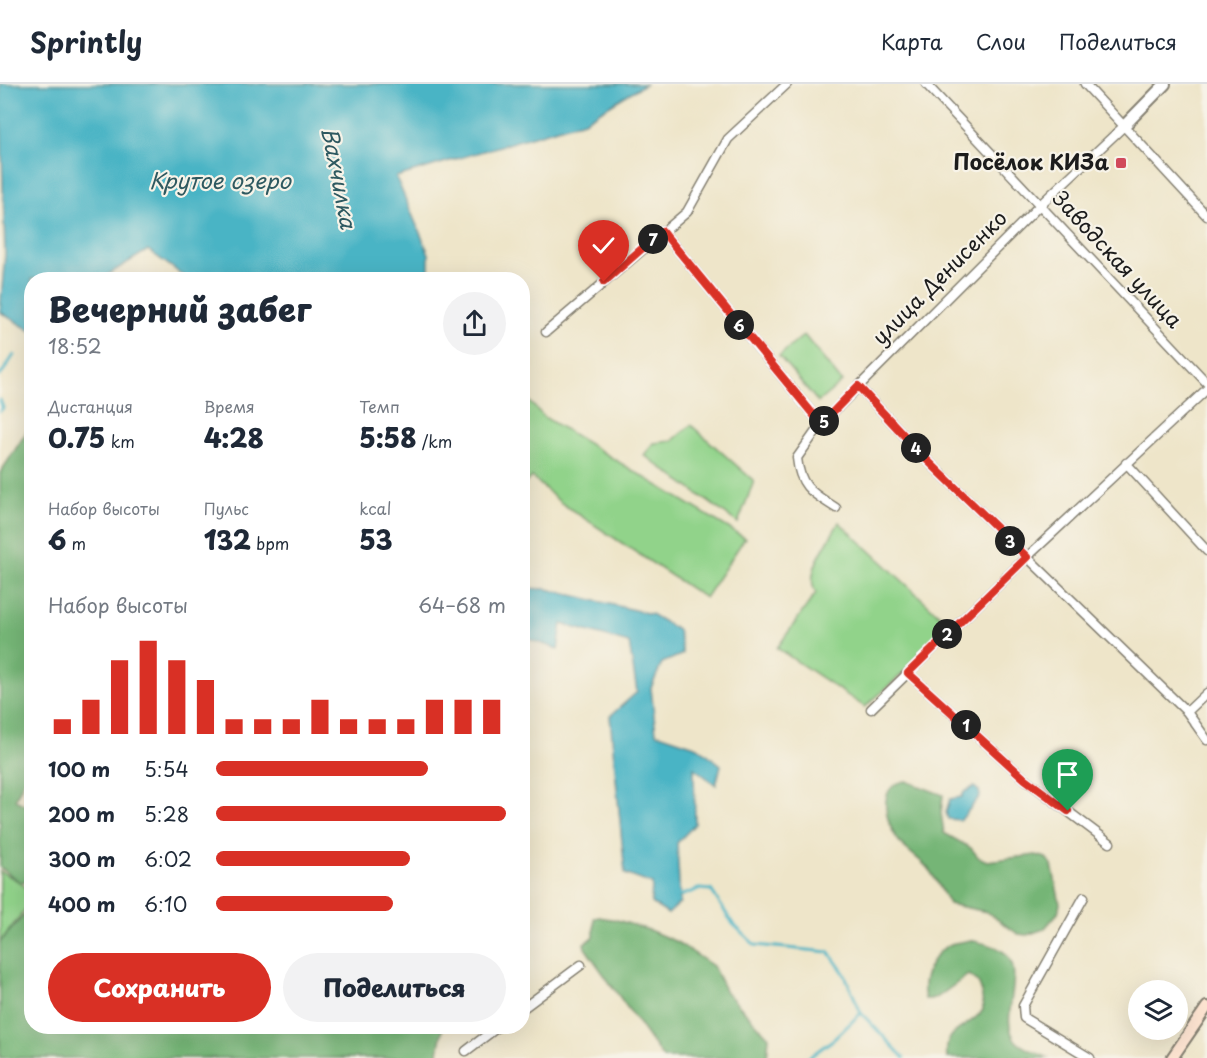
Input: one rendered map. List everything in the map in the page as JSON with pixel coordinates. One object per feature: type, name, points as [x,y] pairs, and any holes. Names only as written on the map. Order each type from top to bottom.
[{"type":"main road","points":[[1172,1058],[1207,1007]]},
{"type":"street","points":[[546,332],[687,212],[728,139],[787,84]]},
{"type":"street","name":"Заводская улица","points":[[926,84],[1207,382]]},
{"type":"street","points":[[1085,84],[1207,216]]},
{"type":"street","name":"улица Денисенко","points":[[836,508],[814,493],[799,477],[797,458],[821,424],[1041,204],[1166,84]]},
{"type":"street","points":[[662,231],[821,424]]},
{"type":"street","points":[[858,386],[927,460],[1187,712],[1207,740]]},
{"type":"street","points":[[871,709],[1027,557],[1207,389]]},
{"type":"street","points":[[1126,463],[1207,551]]},
{"type":"street","points":[[908,673],[1025,779],[1110,843]]},
{"type":"street","points":[[1187,712],[1207,693]]},
{"type":"street","points":[[1084,897],[1023,1006],[1024,1018],[1090,1058]]},
{"type":"street","points":[[530,1003],[580,965]]},
{"type":"street","points":[[466,1051],[488,1034]]},
{"type":"green space","points":[[804,335],[842,382],[818,402],[779,356]]},
{"type":"green space","points":[[530,402],[544,417],[745,538],[705,598],[561,503],[532,477],[530,479]]},
{"type":"green space","points":[[691,425],[754,481],[738,523],[644,455],[654,443],[672,441]]},
{"type":"green space","points":[[24,436],[24,780],[15,800],[24,804],[24,881],[20,882],[0,867],[0,473]]},
{"type":"green space","points":[[839,522],[948,623],[910,667],[865,707],[777,648],[816,593],[813,585],[815,567]]},
{"type":"green space","points":[[906,781],[943,795],[941,813],[944,833],[971,848],[978,857],[987,861],[1036,855],[1046,858],[1052,865],[1060,904],[1058,913],[1044,929],[1027,935],[1018,934],[987,912],[949,904],[927,867],[902,845],[888,819],[886,799],[889,790],[896,784]]},
{"type":"green space","points":[[0,871],[24,886],[24,911],[0,942]]},
{"type":"green space","points":[[24,915],[24,1034],[442,1034],[437,1058],[0,1058],[0,942]]},
{"type":"green space","points":[[599,917],[649,930],[677,942],[713,966],[726,992],[769,1037],[767,1058],[663,1058],[585,948],[584,943],[594,937],[594,918]]},
{"type":"green space","points":[[970,940],[998,948],[1009,958],[1014,981],[1009,1019],[1011,1031],[1019,1044],[1048,1058],[947,1058],[949,1040],[953,1034],[983,1010],[981,989],[977,981],[968,975],[935,999],[925,999],[924,984],[929,967],[938,953],[951,944]]},
{"type":"water","name":"Крутое озеро","points":[[0,84],[645,84],[584,121],[396,177],[429,254],[429,272],[178,272],[148,250],[112,272],[24,272],[24,327],[0,312],[5,254]]},
{"type":"water","points":[[530,588],[547,589],[651,614],[678,630],[683,654],[662,663],[651,688],[656,733],[698,747],[721,765],[716,785],[694,768],[695,824],[677,843],[680,903],[668,914],[651,903],[652,884],[625,874],[610,716],[637,692],[629,643],[562,624],[558,649],[530,640]]},
{"type":"water","points":[[974,787],[979,791],[980,796],[961,820],[948,819],[946,812],[950,799],[962,797],[964,792]]},
{"type":"waterway","points":[[0,376],[14,355]]},
{"type":"waterway","points":[[0,400],[3,408],[0,411]]},
{"type":"waterway","name":"Вахчилка","points":[[677,893],[680,896],[699,889],[711,890],[733,924],[755,945],[829,952],[844,973],[861,1013],[904,1058]]},
{"type":"waterway","points":[[808,1058],[834,1039],[861,1013]]},
{"type":"place","name":"Посёлок КИЗа","points":[[1121,163]]},
{"type":"route","points":[[604,282],[662,231],[821,424],[858,386],[927,460],[1027,557],[908,673],[1025,779],[1068,811]]}]
